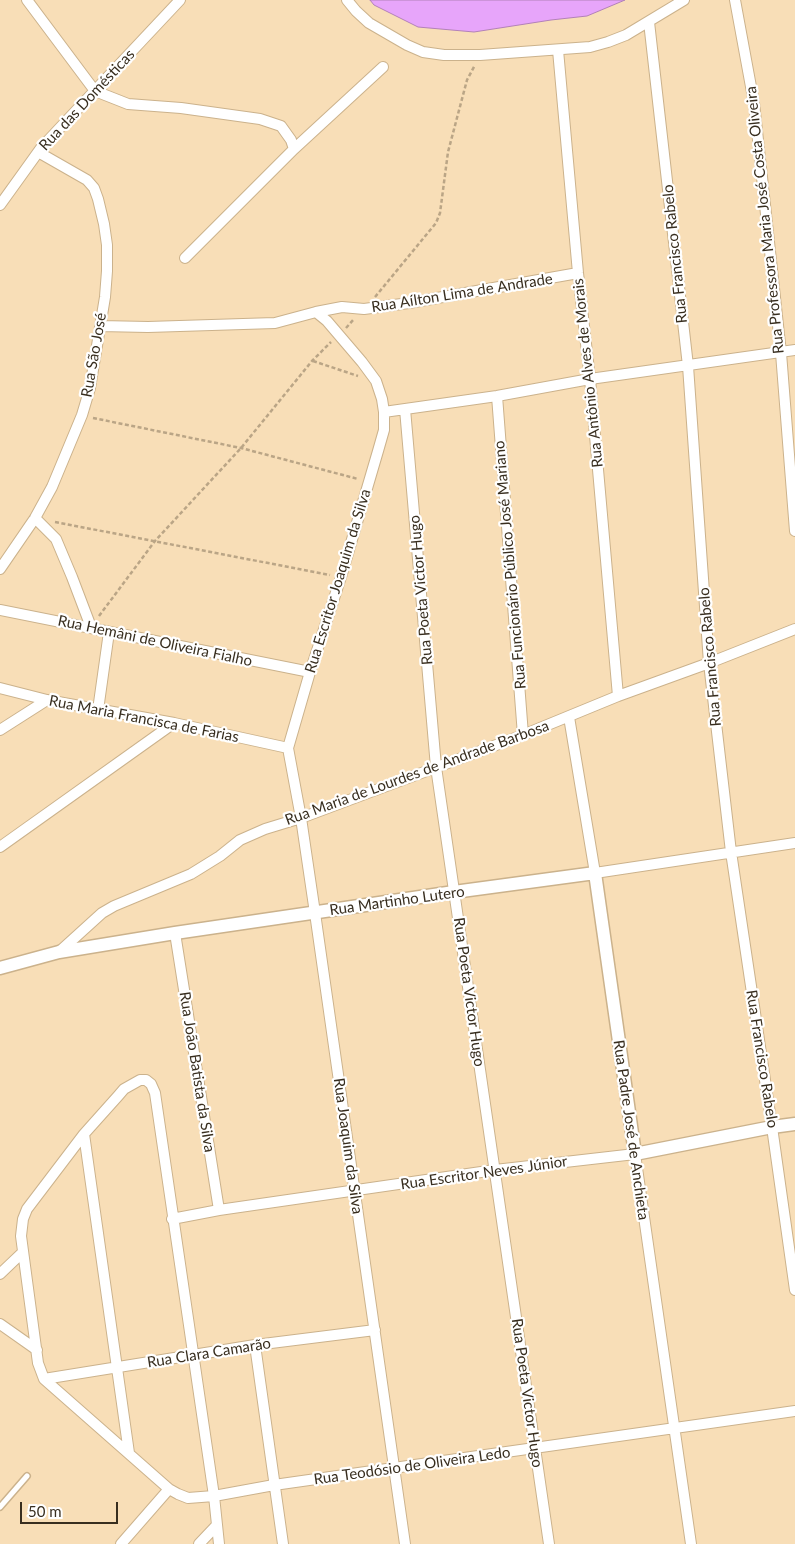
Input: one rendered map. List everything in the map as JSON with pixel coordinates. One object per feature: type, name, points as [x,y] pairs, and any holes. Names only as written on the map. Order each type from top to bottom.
[{"type":"street","points":[[28,0],[95,91],[128,104],[181,108],[260,119],[281,126],[291,140],[294,149]]},
{"type":"street","name":"Rua das Domésticas","points":[[0,205],[38,152],[180,0]]},
{"type":"street","points":[[347,0],[369,23],[407,46],[423,52],[444,55],[480,55],[590,47],[608,42],[649,22],[684,0]]},
{"type":"street","name":"Rua Professora Maria José Costa Oliveira","points":[[735,0],[754,103],[780,352],[795,531]]},
{"type":"street","name":"Rua Francisco Rabelo","points":[[649,22],[688,366],[709,663],[731,852],[795,1290]]},
{"type":"street","name":"Rua Antônio Alves de Morais","points":[[558,50],[618,696]]},
{"type":"street","points":[[185,258],[294,149],[383,67]]},
{"type":"street","name":"Rua São José","points":[[2,563],[36,518],[52,488],[82,416],[90,388],[108,271],[107,245],[94,188],[87,180],[38,152]]},
{"type":"street","name":"Rua Aílton Lima de Andrade","points":[[316,312],[342,307],[364,309],[409,303],[578,273]]},
{"type":"street","points":[[100,326],[148,327],[275,323],[316,312],[339,334],[376,381],[384,412],[497,396],[590,379],[795,350]]},
{"type":"street","name":"Rua Funcionário Público José Mariano","points":[[497,396],[523,734]]},
{"type":"street","name":"Rua Poeta Victor Hugo","points":[[405,409],[436,767],[550,1544]]},
{"type":"street","name":"Rua Escritor Joaquim da Silva","points":[[288,748],[384,430],[384,412]]},
{"type":"street","points":[[36,518],[56,539],[91,627]]},
{"type":"street","name":"Rua Hemâni de Oliveira Fialho","points":[[0,610],[310,672]]},
{"type":"street","name":"Rua Maria de Lourdes de Andrade Barbosa","points":[[59,952],[102,914],[114,906],[191,874],[220,856],[240,840],[265,829],[301,818],[569,717],[618,696],[795,629]]},
{"type":"street","points":[[98,710],[109,632]]},
{"type":"street","name":"Rua Maria Francisca de Farias","points":[[0,688],[47,700],[174,723],[288,748]]},
{"type":"street","points":[[0,730],[47,700]]},
{"type":"street","name":"Rua Padre José de Anchieta","points":[[569,717],[594,873],[691,1544]]},
{"type":"street","points":[[0,847],[174,723]]},
{"type":"street","name":"Rua Joaquim da Silva","points":[[288,748],[315,912],[405,1544]]},
{"type":"street","name":"Rua Martinho Lutero","points":[[0,968],[59,952],[175,933],[795,843]]},
{"type":"street","name":"Rua João Batista da Silva","points":[[175,933],[219,1210]]},
{"type":"street","points":[[121,1544],[173,1492],[44,1379],[38,1363],[21,1228],[27,1208],[84,1134],[124,1089],[140,1080],[146,1080],[151,1084],[155,1094],[214,1496],[219,1544]]},
{"type":"street","name":"Rua Escritor Neves Júnior","points":[[172,1219],[219,1210],[495,1170],[635,1154],[795,1124]]},
{"type":"street","points":[[84,1134],[129,1453]]},
{"type":"street","points":[[0,1274],[23,1252]]},
{"type":"street","points":[[0,1324],[37,1350]]},
{"type":"street","name":"Rua Clara Camarão","points":[[44,1379],[255,1345],[375,1330]]},
{"type":"street","points":[[255,1345],[283,1544]]},
{"type":"street","name":"Rua Teodósio de Oliveira Ledo","points":[[173,1492],[188,1498],[214,1496],[274,1485],[535,1449],[795,1410]]},
{"type":"street","points":[[199,1544],[217,1525]]},
{"type":"lane","points":[[0,1507],[27,1476]]},
{"type":"path","points":[[91,627],[155,541],[241,448],[312,361],[364,309],[436,223],[440,213],[450,144],[467,80],[480,55]]},
{"type":"path","points":[[312,361],[376,381]]},
{"type":"path","points":[[82,416],[241,448],[369,482]]},
{"type":"path","points":[[36,518],[341,577]]},
{"type":"shaded area","points":[[370,0],[625,0],[587,16],[474,32],[418,27],[374,5]]}]
